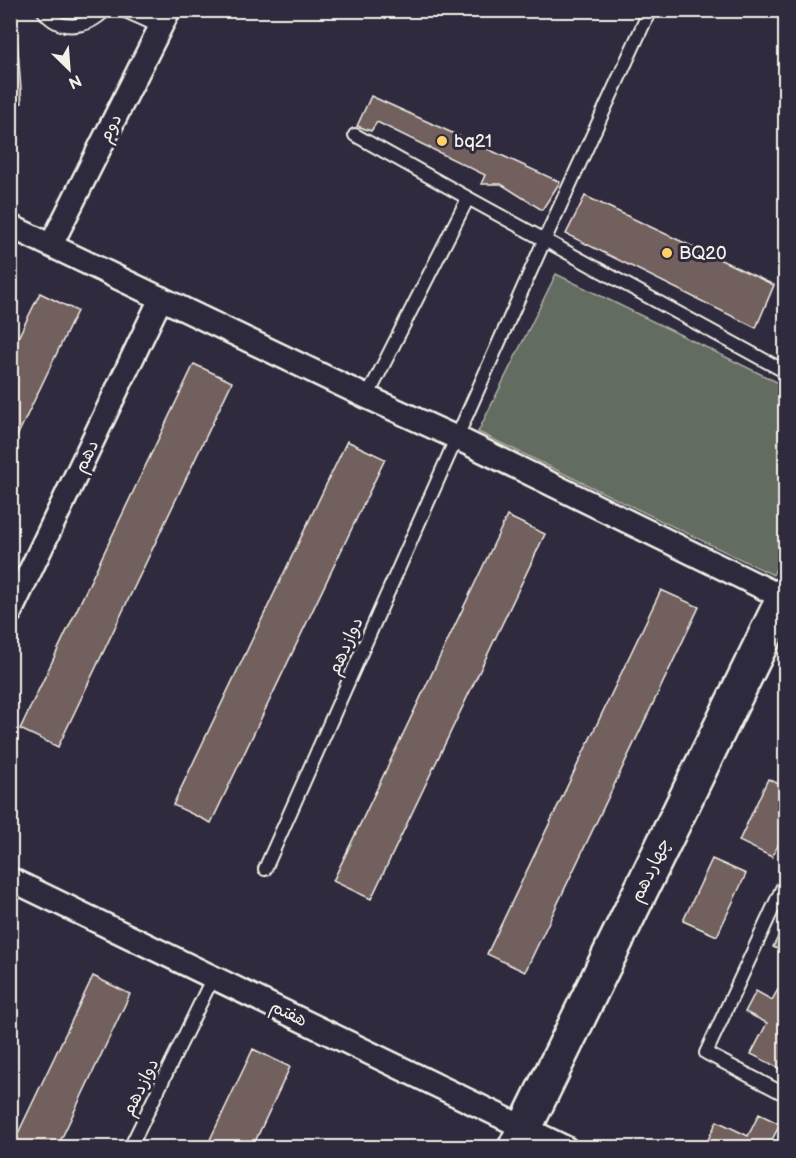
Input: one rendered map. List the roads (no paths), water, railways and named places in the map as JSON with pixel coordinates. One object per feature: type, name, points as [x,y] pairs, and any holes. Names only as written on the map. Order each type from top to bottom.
[{"type":"main road","name":"چهاردهم","points":[[520,1138],[785,599]]},
{"type":"street","name":"دوم","points":[[51,245],[165,19]]},
{"type":"street","points":[[10,226],[367,398],[457,438],[785,599]]},
{"type":"street","name":"دهم","points":[[10,613],[161,298]]},
{"type":"street","name":"هفتم","points":[[10,879],[213,977],[520,1138],[567,1148]]},
{"type":"lane","points":[[44,10],[47,17],[66,26],[87,24],[105,10]]},
{"type":"lane","points":[[123,10],[165,19]]},
{"type":"lane","name":"دوازدهم","points":[[265,869],[544,241],[650,10]]},
{"type":"lane","points":[[355,135],[544,241],[786,372]]},
{"type":"lane","points":[[367,398],[468,198]]},
{"type":"lane","points":[[786,880],[706,1053],[786,1095]]},
{"type":"lane","name":"دوازدهم","points":[[130,1148],[213,977]]},
{"type":"place","name":"bq21","points":[[442,141]]},
{"type":"place","name":"BQ20","points":[[667,253]]}]
